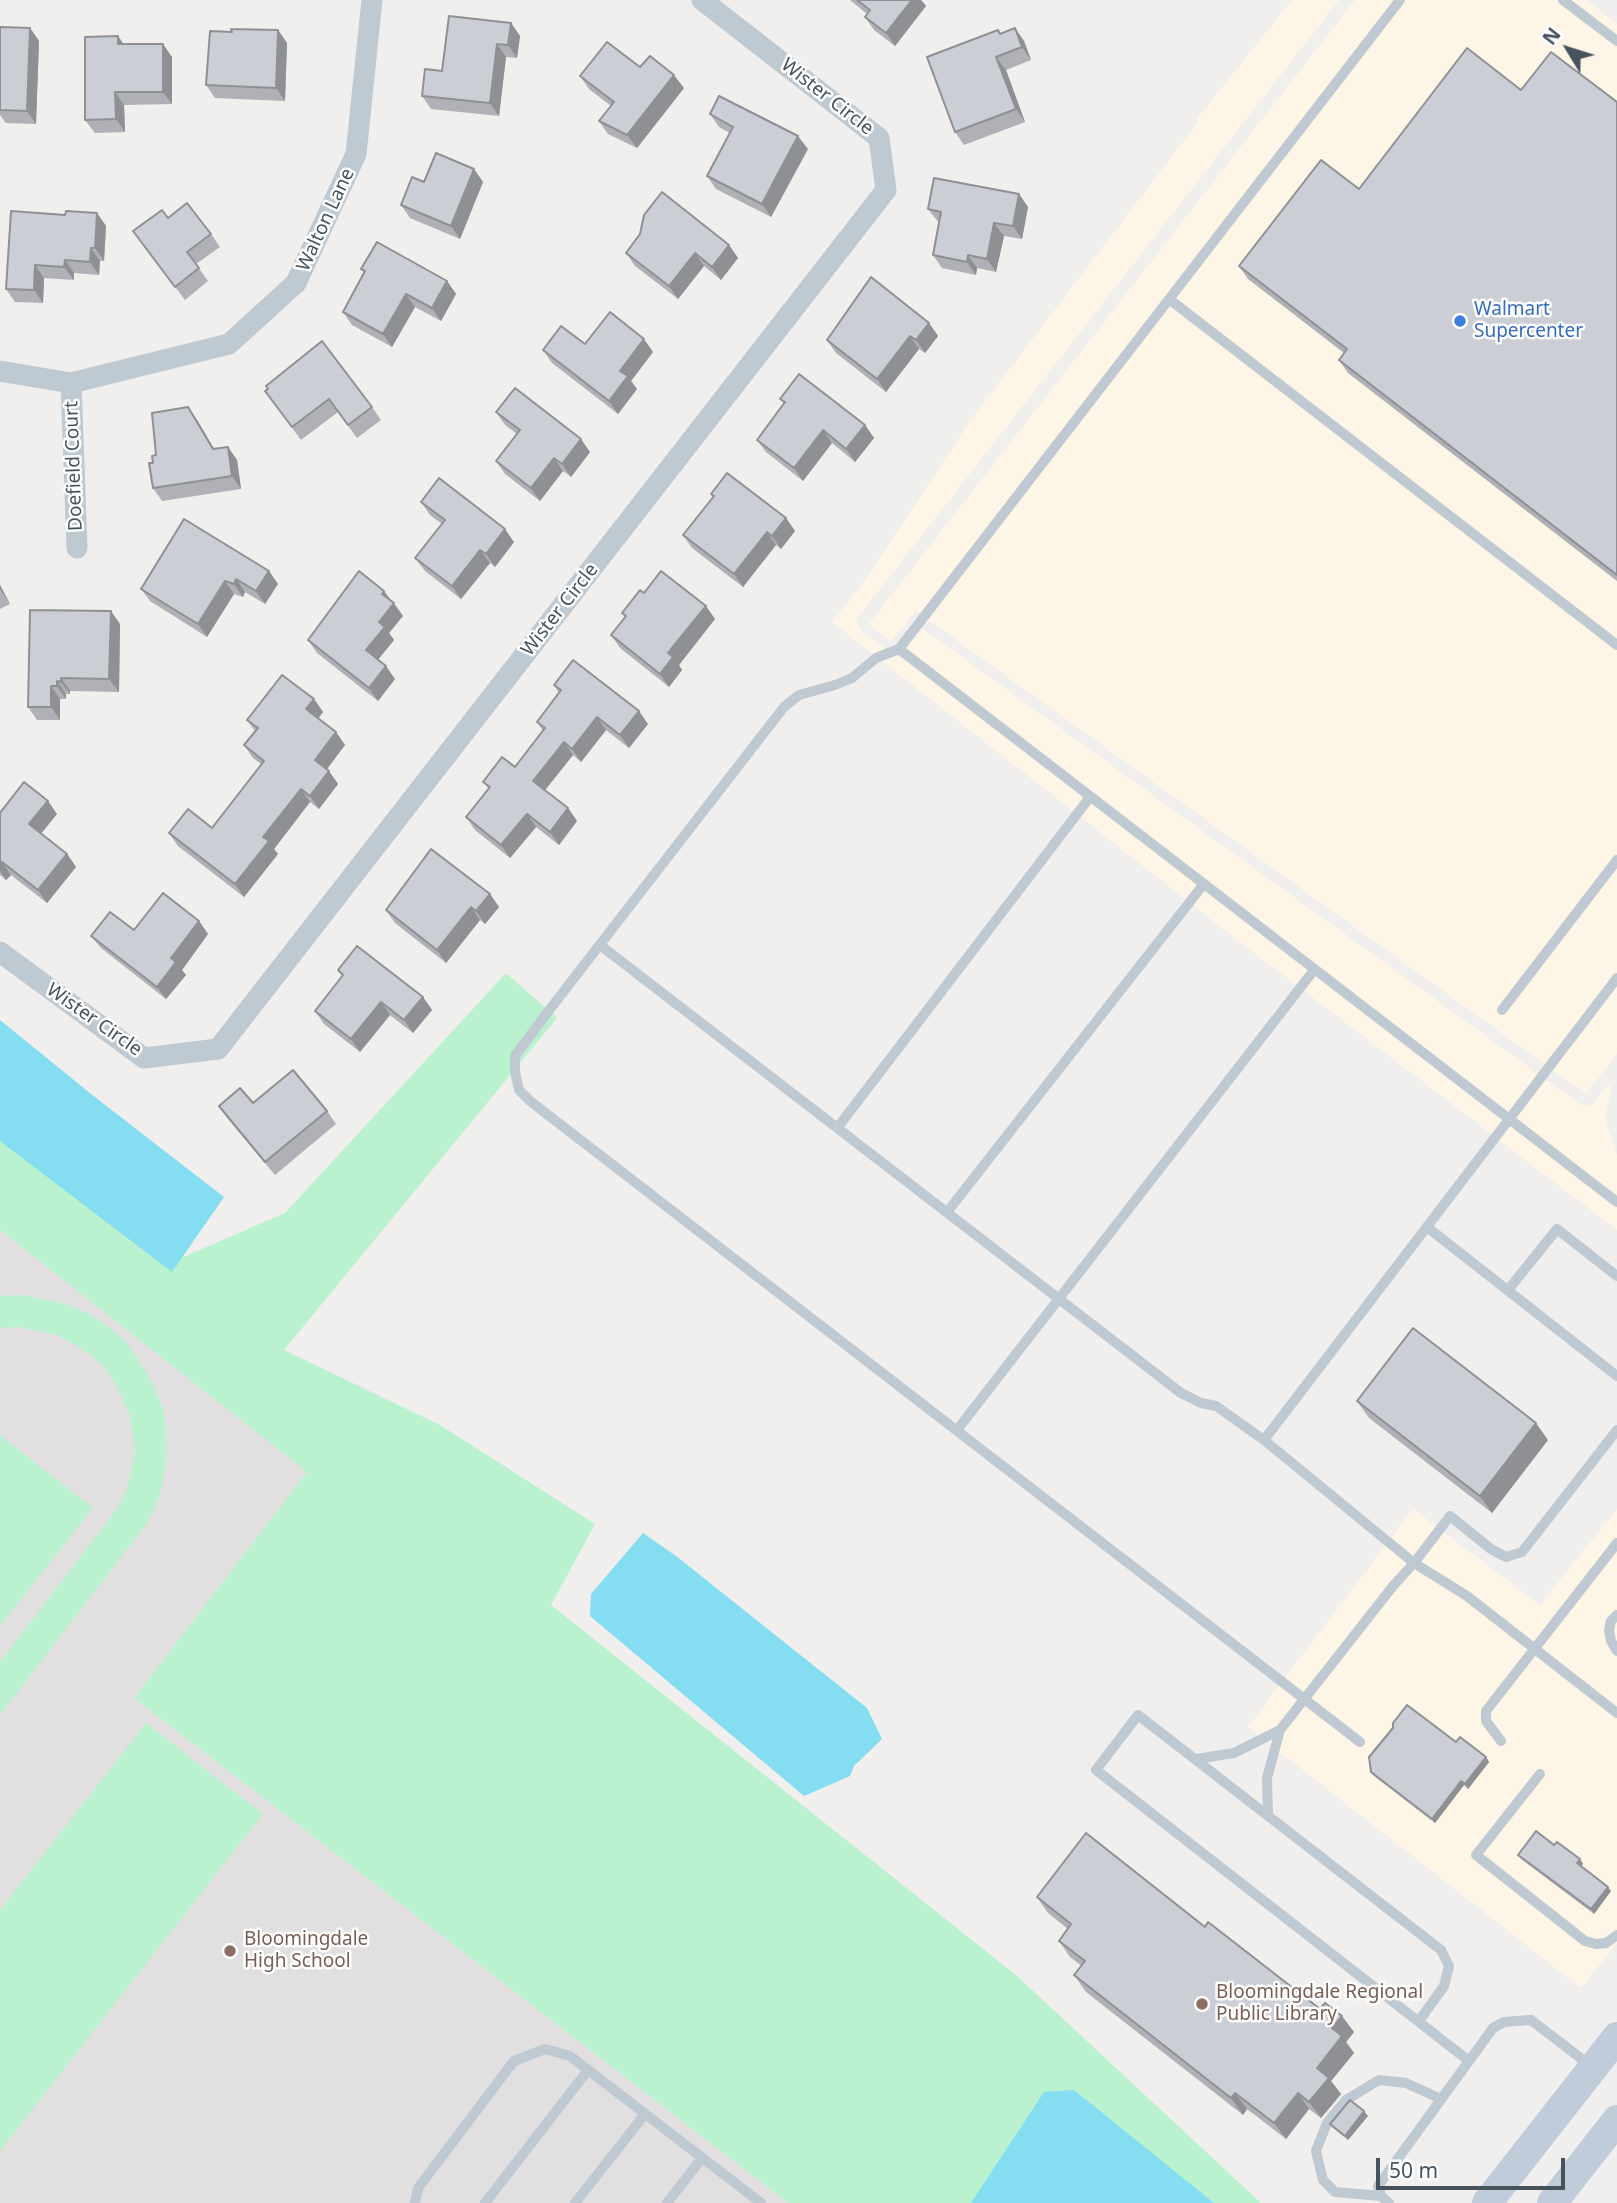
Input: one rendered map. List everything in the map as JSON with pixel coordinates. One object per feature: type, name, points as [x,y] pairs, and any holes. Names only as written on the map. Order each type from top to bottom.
[{"type":"main road","points":[[1487,2203],[1617,2037]]},
{"type":"main road","points":[[1552,2203],[1617,2120]]},
{"type":"street","name":"Walton Lane","points":[[0,372],[71,383],[229,344],[296,283],[356,154],[372,0]]},
{"type":"street","name":"Wister Circle","points":[[0,952],[144,1058],[218,1049],[886,190],[879,138],[702,0]]},
{"type":"street","name":"Doefield Court","points":[[71,383],[77,548]]},
{"type":"lane","points":[[1360,1742],[519,1090],[515,1072],[516,1056],[784,707],[799,695],[852,678],[876,658],[899,649],[1400,0]]},
{"type":"lane","points":[[1563,0],[1617,41]]},
{"type":"lane","points":[[1168,299],[1617,645]]},
{"type":"lane","points":[[899,649],[1203,886],[1617,1202]]},
{"type":"lane","points":[[838,1127],[1090,797]]},
{"type":"lane","points":[[1502,1010],[1617,860]]},
{"type":"lane","points":[[948,1211],[1203,886]]},
{"type":"lane","points":[[600,945],[1060,1297],[1181,1393],[1201,1403],[1216,1406],[1265,1440],[1414,1563],[1467,1596],[1617,1713]]},
{"type":"lane","points":[[957,1430],[1314,970]]},
{"type":"lane","points":[[1265,1440],[1617,978]]},
{"type":"lane","points":[[1427,1227],[1617,1376]]},
{"type":"lane","points":[[1507,1290],[1557,1229],[1617,1276]]},
{"type":"lane","points":[[1268,1815],[1267,1778],[1280,1730],[1450,1516],[1491,1549],[1506,1557],[1522,1552],[1617,1430]]},
{"type":"lane","points":[[1501,1741],[1486,1721],[1486,1711],[1617,1543]]},
{"type":"lane","points":[[1617,1615],[1611,1621],[1609,1630],[1617,1651]]},
{"type":"lane","points":[[1419,2021],[1444,1986],[1449,1966],[1441,1950],[1138,1714],[1096,1770],[1469,2061]]},
{"type":"lane","points":[[1196,1759],[1234,1753],[1280,1730]]},
{"type":"lane","points":[[1540,1774],[1476,1855],[1585,1941],[1606,1943],[1617,1935]]},
{"type":"lane","points":[[1385,2200],[1378,2186],[1493,2028],[1504,2022],[1531,2020],[1594,2068]]},
{"type":"lane","points":[[415,2203],[418,2188],[514,2061],[545,2049],[570,2056],[702,2158],[745,2198],[761,2203]]},
{"type":"lane","points":[[485,2203],[588,2070]]},
{"type":"lane","points":[[1385,2200],[1335,2192],[1323,2180],[1316,2151],[1327,2123],[1346,2100],[1379,2080],[1406,2083],[1441,2099]]},
{"type":"lane","points":[[575,2203],[645,2114]]},
{"type":"lane","points":[[667,2203],[702,2158]]},
{"type":"shaded area","points":[[1292,0],[1339,0],[859,616],[857,623],[862,633],[892,653],[919,626],[1580,1104],[1593,1104],[1613,1079],[1605,1120],[1617,1155],[1617,1230],[1236,939],[832,622],[864,582],[970,421],[1199,121],[1197,119]]},
{"type":"shaded area","points":[[1355,0],[1587,0],[1617,24],[1617,1054],[1586,1094],[916,611],[891,641],[869,624]]},
{"type":"shaded area","name":"Bloomingdale High School","points":[[0,1230],[308,1472],[134,1698],[788,2203],[0,2203]]},
{"type":"shaded area","points":[[1413,1509],[1540,1605],[1617,1509],[1617,1943],[1581,1988],[1248,1727]]},
{"type":"green space","points":[[506,973],[557,1018],[284,1350],[440,1425],[595,1524],[551,1605],[1017,1976],[1261,2203],[788,2203],[134,1698],[307,1472],[0,1230],[0,1126],[174,1261],[285,1213]]},
{"type":"green space","points":[[21,1295],[67,1304],[109,1327],[127,1343],[153,1383],[162,1406],[167,1453],[158,1500],[148,1522],[0,1715],[0,1662],[119,1506],[127,1489],[135,1452],[130,1415],[114,1381],[89,1353],[56,1335],[19,1327],[0,1328],[0,1296]]},
{"type":"green space","points":[[0,1435],[93,1508],[0,1626]]},
{"type":"green space","points":[[146,1723],[263,1814],[0,2151],[0,1910]]},
{"type":"water","points":[[0,1020],[224,1197],[172,1272],[0,1141]]},
{"type":"water","points":[[643,1533],[676,1556],[867,1708],[882,1739],[854,1766],[850,1776],[804,1796],[590,1616],[591,1594]]},
{"type":"water","points":[[1074,2090],[1214,2203],[971,2203],[1044,2092]]},
{"type":"building","points":[[857,0],[912,0],[886,33],[865,17],[870,10]]},
{"type":"building","points":[[449,16],[511,23],[508,45],[497,44],[490,103],[422,96],[425,69],[442,71]]},
{"type":"building","points":[[0,27],[30,28],[27,111],[0,110]]},
{"type":"building","points":[[1015,28],[1022,47],[996,57],[1016,109],[955,132],[927,57],[998,30],[1000,34]]},
{"type":"building","points":[[231,29],[278,30],[276,88],[206,85],[210,31],[232,32]]},
{"type":"building","points":[[118,36],[118,44],[163,44],[163,92],[115,92],[116,119],[85,120],[85,37]]},
{"type":"building","points":[[607,42],[640,67],[650,56],[674,75],[627,135],[599,121],[614,102],[580,76]]},
{"type":"building","name":"Walmart Supercenter","points":[[1467,48],[1521,90],[1551,52],[1617,102],[1617,575],[1339,360],[1347,349],[1239,266],[1321,160],[1359,189]]},
{"type":"building","points":[[719,96],[798,136],[762,204],[707,176],[733,127],[710,114]]},
{"type":"building","points":[[436,153],[474,169],[451,226],[401,205],[412,177],[424,182]]},
{"type":"building","points":[[934,178],[1019,194],[1013,226],[994,223],[987,259],[968,255],[967,262],[933,255],[941,212],[928,209]]},
{"type":"building","points":[[662,192],[729,245],[712,267],[695,253],[669,286],[626,253],[640,234],[644,215]]},
{"type":"building","points":[[187,203],[211,234],[187,252],[199,268],[175,287],[133,231],[162,210],[168,218]]},
{"type":"building","points":[[11,211],[65,215],[66,211],[97,213],[95,248],[91,248],[90,262],[65,260],[64,267],[35,265],[34,290],[6,289]]},
{"type":"building","points":[[377,242],[447,281],[432,308],[406,294],[383,334],[343,312],[365,271],[361,269]]},
{"type":"building","points":[[871,277],[929,323],[916,340],[910,336],[877,379],[827,340]]},
{"type":"building","points":[[610,312],[644,339],[620,371],[628,376],[609,401],[543,350],[561,326],[585,344]]},
{"type":"building","points":[[322,341],[372,407],[348,425],[329,399],[292,427],[265,391],[268,389],[266,386]]},
{"type":"building","points":[[799,374],[865,425],[846,449],[823,430],[794,468],[757,440],[785,402],[780,399]]},
{"type":"building","points":[[515,388],[581,439],[562,464],[554,458],[531,488],[496,461],[520,430],[496,412]]},
{"type":"building","points":[[188,407],[213,449],[228,447],[232,476],[153,488],[149,463],[153,463],[152,456],[156,455],[152,413]]},
{"type":"building","points":[[727,473],[786,518],[772,536],[767,532],[734,574],[683,535],[714,496],[711,494]]},
{"type":"building","points":[[439,478],[505,529],[486,554],[480,550],[452,586],[415,558],[445,520],[421,502]]},
{"type":"building","points":[[184,519],[269,571],[256,591],[236,579],[234,584],[225,581],[198,624],[141,589]]},
{"type":"building","points":[[359,571],[384,591],[382,594],[394,603],[379,622],[385,627],[366,650],[386,666],[369,688],[308,640]]},
{"type":"building","points":[[661,571],[706,606],[668,653],[673,657],[660,674],[611,635],[626,616],[622,613],[640,590],[644,593]]},
{"type":"building","points":[[30,610],[111,611],[109,679],[61,678],[61,682],[57,681],[57,686],[51,686],[51,707],[28,707]]},
{"type":"building","points":[[573,660],[639,711],[620,735],[597,717],[572,749],[564,742],[533,781],[568,808],[550,832],[527,814],[501,845],[466,817],[490,787],[483,782],[502,757],[515,767],[545,728],[537,722],[561,690],[554,685]]},
{"type":"building","points":[[282,675],[314,699],[306,709],[336,732],[315,760],[329,771],[310,796],[301,789],[263,837],[269,841],[235,884],[169,833],[188,809],[212,828],[264,761],[244,745],[258,728],[247,720]]},
{"type":"building","points":[[24,782],[48,801],[29,824],[67,854],[38,890],[2,862],[0,864],[0,813]]},
{"type":"building","points":[[431,849],[490,894],[476,911],[471,907],[437,950],[386,910]]},
{"type":"building","points":[[163,893],[199,921],[171,958],[176,962],[157,987],[91,936],[110,912],[134,930]]},
{"type":"building","points":[[357,946],[423,997],[404,1020],[381,1002],[351,1039],[315,1011],[343,975],[338,970]]},
{"type":"building","points":[[293,1070],[327,1111],[265,1162],[219,1106],[240,1088],[253,1103]]},
{"type":"building","points":[[1413,1328],[1536,1423],[1480,1496],[1357,1401]]},
{"type":"building","points":[[1407,1705],[1456,1742],[1460,1737],[1486,1757],[1465,1784],[1461,1781],[1432,1819],[1371,1772],[1369,1757],[1393,1728],[1393,1723]]},
{"type":"building","points":[[1536,1831],[1554,1845],[1557,1842],[1580,1859],[1577,1863],[1608,1887],[1591,1909],[1518,1855]]},
{"type":"building","name":"Bloomingdale Regional Public Library","points":[[1086,1833],[1205,1927],[1208,1922],[1320,2009],[1325,2003],[1342,2016],[1332,2028],[1342,2036],[1317,2068],[1329,2078],[1309,2102],[1298,2093],[1274,2123],[1235,2093],[1231,2098],[1074,1975],[1085,1961],[1059,1941],[1071,1924],[1037,1897]]},
{"type":"building","points":[[1350,2100],[1364,2111],[1345,2136],[1330,2124]]},
{"type":"place","name":"Walmart Supercenter","points":[[1460,321]]},
{"type":"place","name":"Bloomingdale High School","points":[[230,1951]]},
{"type":"place","name":"Bloomingdale Regional Public Library","points":[[1202,2004]]}]
